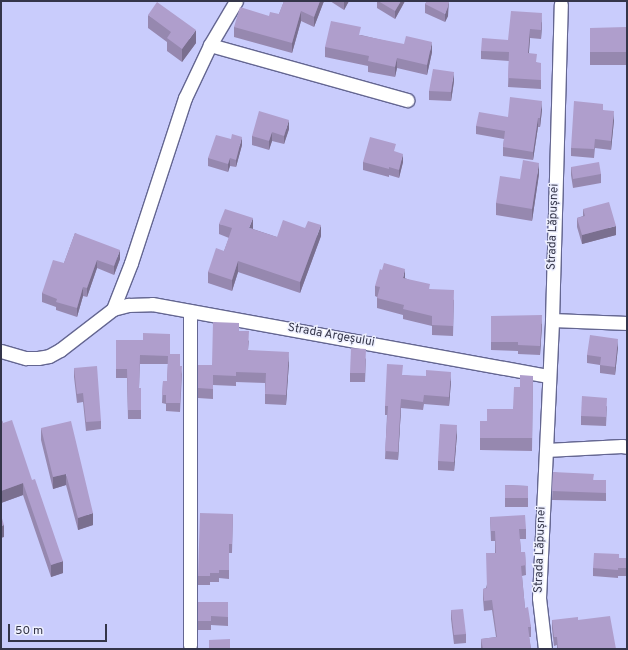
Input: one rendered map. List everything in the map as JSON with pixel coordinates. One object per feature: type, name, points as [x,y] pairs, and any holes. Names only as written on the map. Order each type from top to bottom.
[{"type":"street","points":[[113,309],[131,263],[185,98],[210,45],[236,1]]},
{"type":"street","name":"Strada Lăpușnei","points":[[545,649],[539,598],[552,320],[561,4]]},
{"type":"street","points":[[210,45],[407,100]]},
{"type":"street","name":"Strada Argeșului","points":[[1,351],[26,358],[49,356],[60,350],[113,309],[128,305],[152,304],[549,376]]},
{"type":"street","points":[[190,310],[190,645]]},
{"type":"street","points":[[552,320],[627,323]]},
{"type":"street","points":[[546,450],[627,447]]},
{"type":"building","points":[[284,1],[320,1],[314,17],[301,11],[292,43],[234,27],[240,7],[269,16],[270,12],[279,14]]},
{"type":"building","points":[[378,1],[401,1],[395,11]]},
{"type":"building","points":[[427,1],[449,1],[445,14],[425,4]]},
{"type":"building","points":[[157,2],[196,30],[182,49],[167,38],[171,32],[148,15]]},
{"type":"building","points":[[511,11],[542,13],[541,30],[530,29],[528,53],[537,54],[536,62],[541,63],[541,80],[508,78],[509,52],[481,51],[482,38],[508,40]]},
{"type":"building","points":[[331,21],[361,27],[359,35],[404,44],[406,36],[432,42],[427,65],[397,58],[395,67],[368,61],[369,56],[325,47]]},
{"type":"building","points":[[626,27],[626,52],[590,52],[590,28]]},
{"type":"building","points":[[433,69],[454,72],[451,92],[429,91]]},
{"type":"building","points":[[510,97],[542,101],[533,152],[503,147],[505,131],[476,126],[479,112],[508,117]]},
{"type":"building","points":[[574,101],[603,104],[603,110],[614,111],[611,141],[595,139],[594,149],[571,148]]},
{"type":"building","points":[[259,111],[289,120],[284,136],[272,132],[269,141],[252,136]]},
{"type":"building","points":[[232,134],[242,137],[236,160],[230,158],[228,164],[208,158],[216,135],[231,139]]},
{"type":"building","points":[[370,137],[396,144],[394,151],[403,154],[399,170],[363,162]]},
{"type":"building","points":[[523,160],[539,163],[532,209],[496,203],[500,176],[520,179]]},
{"type":"building","points":[[599,162],[601,174],[573,179],[571,167]]},
{"type":"building","points":[[609,202],[616,226],[582,235],[577,218],[585,216],[583,209]]},
{"type":"building","points":[[225,209],[253,218],[249,228],[277,237],[283,220],[305,228],[308,221],[321,225],[300,282],[238,261],[232,280],[208,272],[216,248],[224,251],[232,228],[219,224]]},
{"type":"building","points":[[75,233],[120,250],[114,266],[97,260],[87,288],[83,287],[77,308],[56,302],[57,299],[42,293],[53,260],[64,263]]},
{"type":"building","points":[[384,263],[405,269],[403,278],[430,284],[429,289],[454,290],[453,326],[432,325],[432,316],[403,309],[404,305],[377,298],[380,287],[375,286],[380,269],[382,270]]},
{"type":"building","points":[[542,315],[540,346],[518,345],[518,342],[491,342],[491,316]]},
{"type":"building","points":[[213,322],[239,323],[239,331],[249,331],[248,350],[289,352],[286,395],[265,394],[266,373],[236,372],[236,376],[213,375],[213,389],[198,388],[198,365],[212,365]]},
{"type":"building","points":[[143,333],[170,334],[170,354],[180,354],[180,366],[182,366],[180,403],[166,403],[166,395],[162,395],[163,381],[167,381],[168,356],[140,355],[139,388],[141,388],[141,410],[128,410],[127,369],[116,369],[116,340],[143,340]]},
{"type":"building","points":[[590,335],[618,339],[615,367],[600,365],[601,357],[587,355]]},
{"type":"building","points":[[351,348],[366,349],[365,373],[350,373]]},
{"type":"building","points":[[387,364],[403,365],[402,375],[426,376],[426,370],[451,372],[449,397],[424,395],[423,402],[401,399],[398,452],[385,451],[388,406],[385,406]]},
{"type":"building","points":[[97,366],[101,421],[86,422],[83,393],[77,394],[74,368]]},
{"type":"building","points":[[520,375],[533,376],[532,438],[480,438],[480,421],[487,421],[487,409],[513,409],[514,387],[520,387]]},
{"type":"building","points":[[582,396],[607,398],[606,417],[581,416]]},
{"type":"building","points":[[1,418],[3,423],[12,420],[32,480],[35,479],[63,561],[51,565],[23,483],[1,491]]},
{"type":"building","points":[[71,421],[93,513],[78,518],[66,474],[53,477],[41,428]]},
{"type":"building","points":[[440,424],[457,425],[454,462],[438,461]]},
{"type":"building","points":[[553,472],[594,474],[593,480],[606,480],[606,493],[552,491]]},
{"type":"building","points":[[505,485],[528,486],[528,498],[505,498]]},
{"type":"building","points":[[200,513],[233,514],[232,544],[229,544],[229,570],[219,570],[219,573],[210,573],[210,576],[198,576]]},
{"type":"building","points":[[1,515],[4,525],[1,526]]},
{"type":"building","points":[[525,515],[526,529],[519,529],[521,552],[525,552],[526,565],[521,566],[525,608],[528,607],[531,627],[528,627],[531,649],[483,649],[481,639],[497,637],[492,600],[484,601],[483,589],[487,588],[486,553],[496,553],[495,531],[491,531],[490,517]]},
{"type":"building","points":[[594,553],[619,554],[619,558],[627,558],[626,568],[618,568],[618,570],[593,568]]},
{"type":"building","points":[[198,602],[228,602],[228,617],[211,616],[211,621],[198,621]]},
{"type":"building","points":[[463,609],[466,634],[454,635],[451,610]]},
{"type":"building","points":[[610,616],[616,649],[558,649],[557,637],[554,637],[552,620],[578,617],[578,620]]},
{"type":"building","points":[[230,639],[230,649],[209,649],[209,640]]}]
